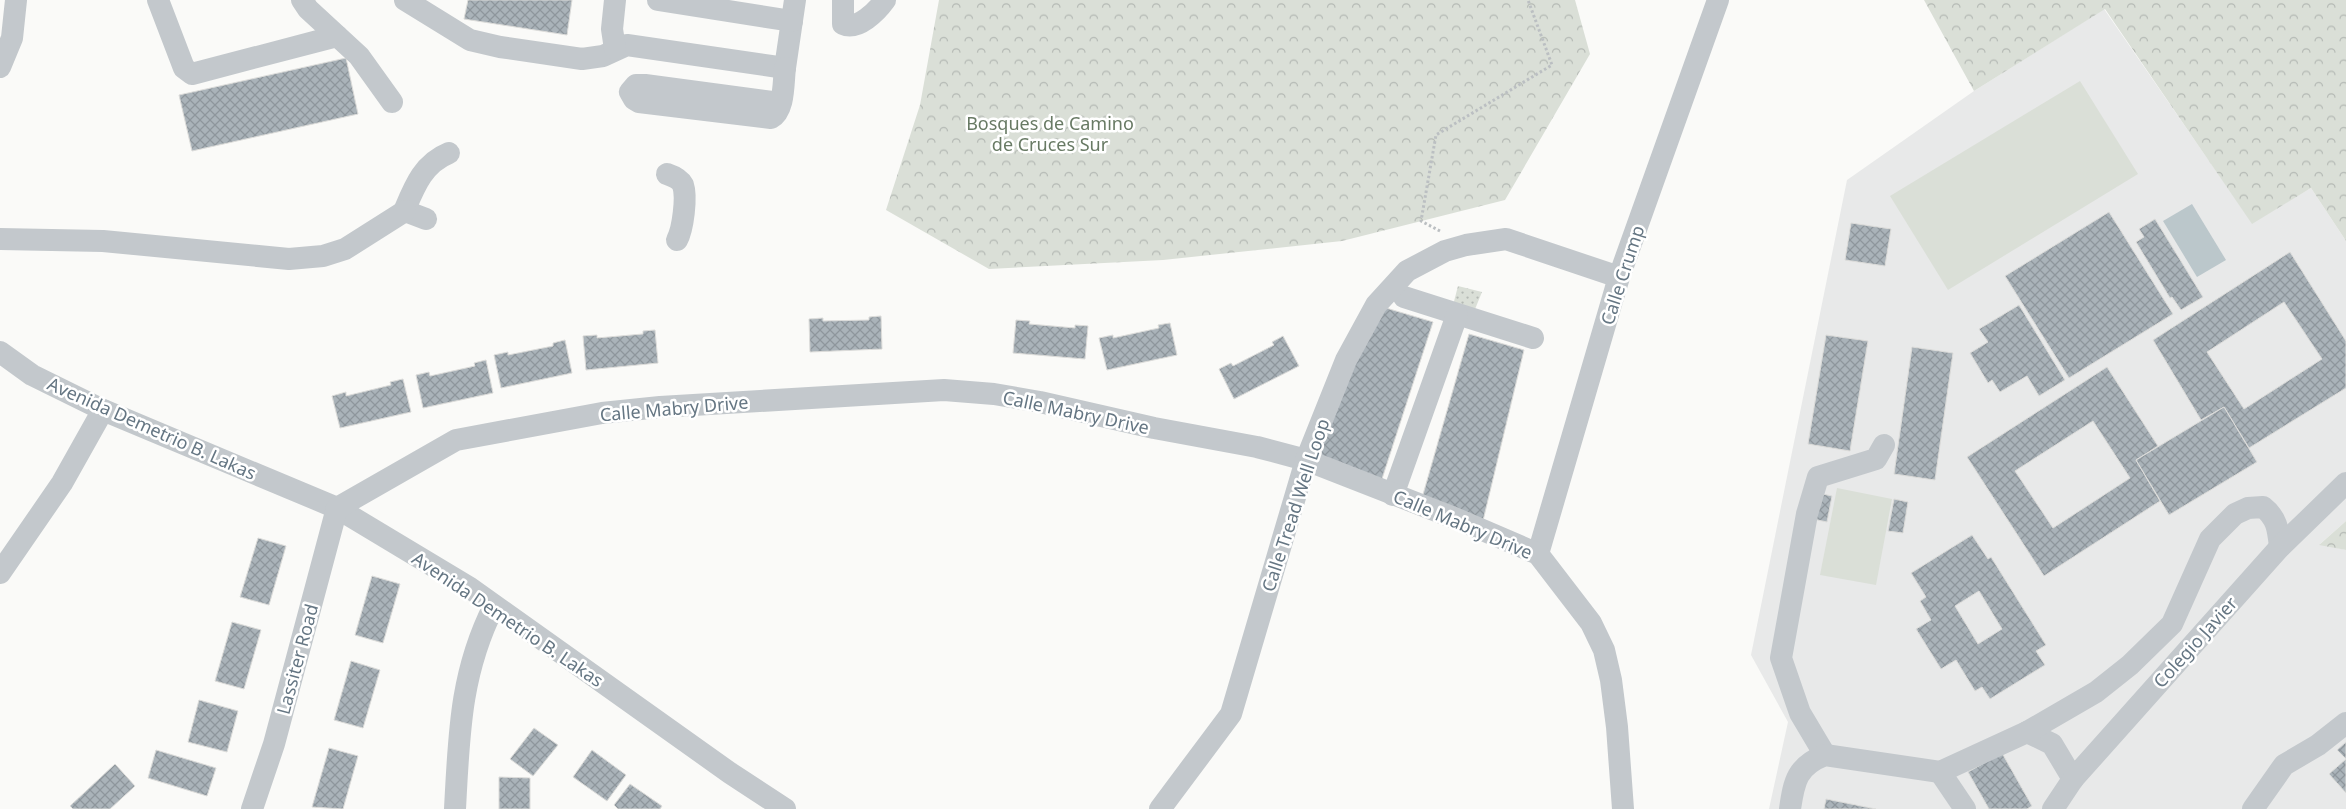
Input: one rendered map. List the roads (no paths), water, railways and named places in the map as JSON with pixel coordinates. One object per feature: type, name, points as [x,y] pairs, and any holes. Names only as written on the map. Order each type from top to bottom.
[{"type":"street","points":[[158,0],[184,68],[192,74],[337,36]]},
{"type":"street","points":[[302,0],[308,9],[359,56],[392,102]]},
{"type":"street","points":[[405,0],[470,40],[500,47],[582,59],[603,56],[627,45],[786,68]]},
{"type":"street","points":[[615,0],[612,30],[615,49]]},
{"type":"street","points":[[658,0],[793,11],[786,68],[780,103],[778,114],[771,118],[762,119],[639,102],[634,99],[630,92],[636,85],[646,85],[780,103]]},
{"type":"street","points":[[843,0],[843,24],[848,26],[857,24],[871,15],[885,0]]},
{"type":"street","name":"Calle Crump","points":[[1538,554],[1619,277],[1718,0]]},
{"type":"street","points":[[0,67],[12,38],[10,3]]},
{"type":"street","points":[[0,239],[102,241],[289,259],[323,256],[345,250],[405,211],[416,182],[424,170],[439,157],[449,153]]},
{"type":"street","points":[[667,174],[676,176],[683,185],[683,220],[677,240]]},
{"type":"street","points":[[405,211],[426,219]]},
{"type":"street","name":"Calle Tread Well Loop","points":[[1160,809],[1231,714],[1306,460],[1346,360],[1376,305],[1407,271],[1445,251],[1466,245],[1506,240],[1619,277]]},
{"type":"street","points":[[1404,297],[1457,316],[1533,338]]},
{"type":"street","points":[[1393,495],[1457,316]]},
{"type":"street","name":"Avenida Demetrio B. Lakas","points":[[0,352],[32,375],[103,410],[336,508],[470,588],[722,767],[785,809]]},
{"type":"street","name":"Calle Mabry Drive","points":[[336,508],[456,440],[602,413],[660,407],[944,390],[994,394],[1040,402],[1154,428],[1257,447],[1306,460],[1457,519],[1538,554],[1591,623],[1604,650],[1611,680],[1617,727],[1623,809]]},
{"type":"street","points":[[1,568],[62,483],[103,410]]},
{"type":"street","points":[[1825,755],[1800,713],[1781,658],[1807,514],[1818,478],[1876,459],[1884,445]]},
{"type":"street","name":"Colegio Javier","points":[[2053,809],[2073,779],[2280,547],[2346,484]]},
{"type":"street","points":[[1790,809],[1793,788],[1799,773],[1808,762],[1825,755],[1940,772],[2027,732],[2096,692],[2130,665],[2172,624],[2210,539],[2235,514],[2248,508],[2263,507],[2272,514],[2277,524],[2280,547]]},
{"type":"street","name":"Lassiter Road","points":[[252,809],[274,744],[336,508]]},
{"type":"street","points":[[454,809],[464,694],[470,662],[480,633],[494,606]]},
{"type":"street","points":[[2253,809],[2284,765],[2318,745],[2346,723]]},
{"type":"street","points":[[2027,732],[2052,744],[2073,779]]},
{"type":"street","points":[[1940,772],[1965,809]]},
{"type":"park label","name":"Bosques de Camino de Cruces Sur","points":[[1050,133]]}]
